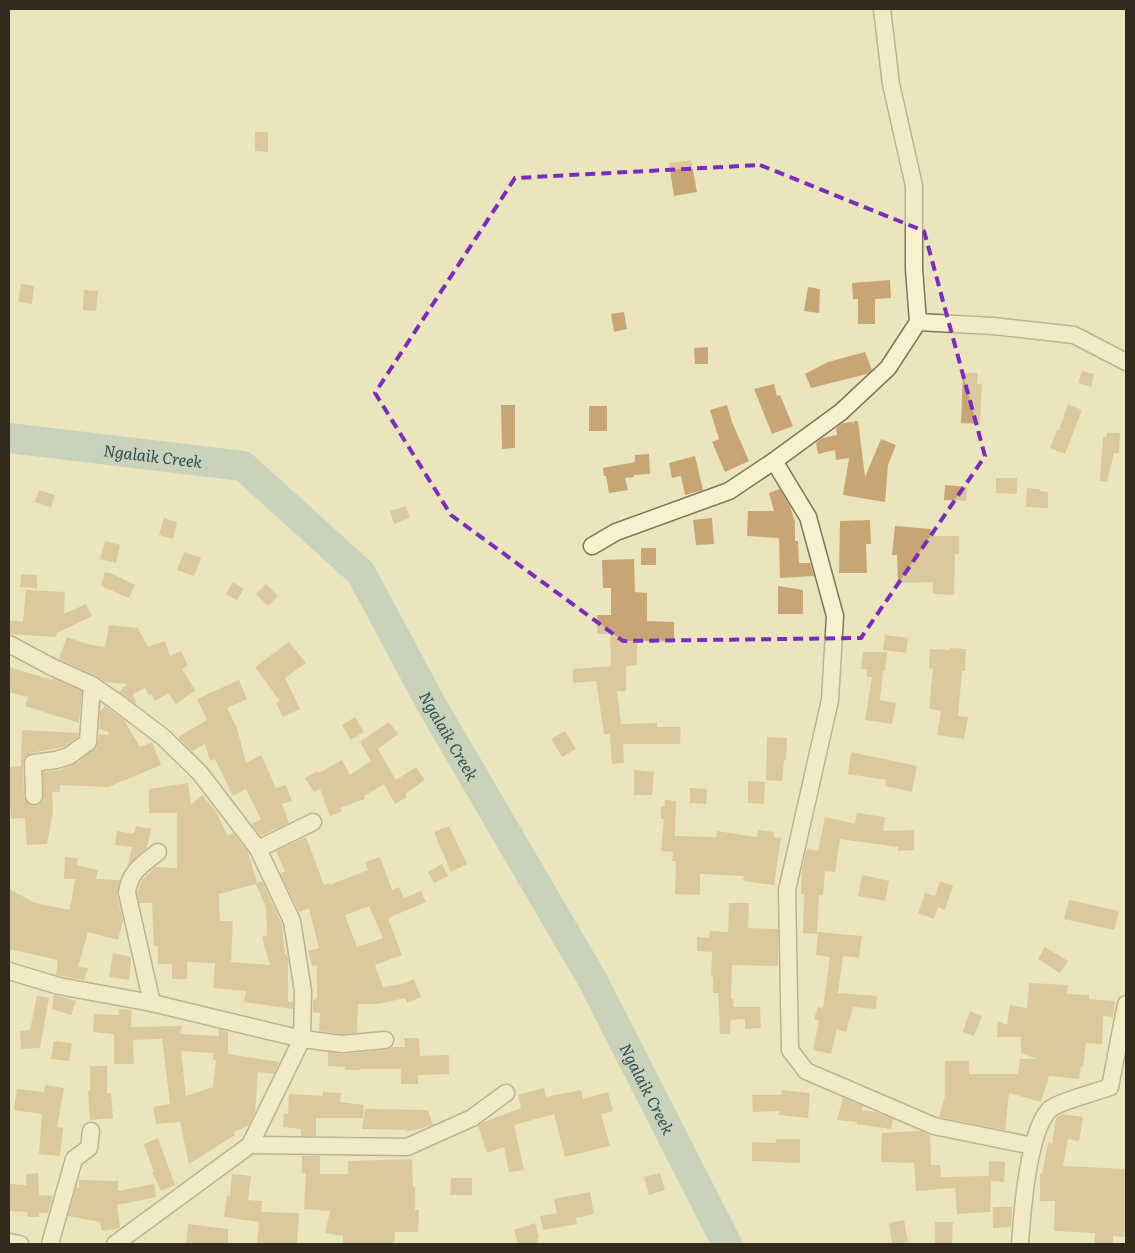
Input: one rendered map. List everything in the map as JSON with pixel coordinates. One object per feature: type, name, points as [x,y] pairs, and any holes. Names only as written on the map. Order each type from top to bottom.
[{"type":"street","points":[[592,546],[616,532],[729,491],[774,461],[841,412],[888,368],[918,322],[914,269],[914,186],[891,84],[882,9]]},
{"type":"street","points":[[918,322],[993,326],[1074,335],[1126,362]]},
{"type":"street","points":[[774,461],[808,517],[835,616],[830,700],[787,890],[790,1050],[806,1071],[934,1126],[1033,1146]]},
{"type":"street","points":[[9,644],[52,667],[92,685],[163,737],[200,773],[258,849],[292,921],[303,991],[302,1040],[250,1145],[115,1244]]},
{"type":"street","points":[[34,796],[33,763],[69,756],[88,742],[92,685]]},
{"type":"street","points":[[258,849],[313,822]]},
{"type":"street","points":[[152,1003],[127,893],[128,881],[132,875],[158,852]]},
{"type":"street","points":[[9,971],[59,986],[152,1003],[302,1040],[342,1044],[386,1040]]},
{"type":"street","points":[[1020,1244],[1022,1210],[1037,1128],[1050,1109],[1110,1088],[1126,1004]]},
{"type":"street","points":[[250,1145],[407,1147],[472,1118],[506,1093]]},
{"type":"street","points":[[50,1244],[74,1159],[90,1148],[91,1131]]},
{"type":"street","points":[[9,1242],[20,1244]]},
{"type":"highlighted area","points":[[760,165],[924,231],[985,456],[861,638],[623,641],[451,515],[375,393],[515,178]]},
{"type":"building","points":[[255,132],[268,132],[268,152],[255,151]]},
{"type":"building","points":[[691,160],[697,192],[674,196],[669,163]]},
{"type":"building","points":[[890,280],[891,298],[875,299],[875,324],[858,324],[858,299],[853,299],[852,283]]},
{"type":"building","points":[[21,284],[34,286],[32,304],[18,302]]},
{"type":"building","points":[[808,287],[820,289],[819,313],[804,311]]},
{"type":"building","points":[[84,290],[98,291],[96,311],[83,310]]},
{"type":"building","points":[[624,312],[627,329],[614,332],[611,314]]},
{"type":"building","points":[[708,347],[708,364],[695,364],[694,348]]},
{"type":"building","points":[[865,352],[872,370],[867,374],[811,388],[805,374],[828,362]]},
{"type":"building","points":[[1082,371],[1094,374],[1091,387],[1078,383]]},
{"type":"building","points":[[963,373],[978,373],[977,384],[982,384],[980,424],[961,423]]},
{"type":"building","points":[[774,384],[777,396],[780,395],[793,426],[772,434],[754,389]]},
{"type":"building","points":[[1068,404],[1082,410],[1065,454],[1050,448],[1057,430],[1059,430]]},
{"type":"building","points":[[501,405],[515,405],[515,448],[502,449]]},
{"type":"building","points":[[727,405],[732,422],[749,461],[725,472],[712,442],[719,439],[710,410]]},
{"type":"building","points":[[589,406],[607,406],[607,431],[589,431]]},
{"type":"building","points":[[854,421],[858,421],[865,477],[881,439],[896,445],[888,465],[885,502],[843,495],[849,458],[836,460],[835,450],[818,454],[816,443],[822,438],[837,435],[836,428],[843,423],[853,422],[854,426]]},
{"type":"building","points":[[1107,433],[1120,433],[1119,453],[1114,453],[1107,482],[1100,481],[1103,437],[1107,437]]},
{"type":"building","points":[[649,454],[650,474],[634,475],[634,477],[625,478],[628,490],[609,493],[603,468],[635,462],[635,455]]},
{"type":"building","points":[[695,456],[703,490],[685,495],[681,476],[672,478],[669,463]]},
{"type":"building","points":[[996,478],[1017,478],[1017,494],[996,493]]},
{"type":"building","points":[[945,485],[967,487],[966,501],[944,500]]},
{"type":"building","points":[[1027,488],[1048,492],[1048,508],[1026,507]]},
{"type":"building","points":[[780,489],[790,506],[795,522],[795,541],[798,541],[799,563],[810,563],[814,576],[780,578],[779,538],[747,536],[748,511],[774,511],[769,493]]},
{"type":"building","points":[[39,490],[55,495],[51,508],[35,502]]},
{"type":"building","points":[[406,506],[410,518],[394,524],[390,511]]},
{"type":"building","points":[[164,518],[177,522],[173,539],[159,535]]},
{"type":"building","points":[[712,518],[714,544],[696,545],[693,520]]},
{"type":"building","points":[[870,520],[871,544],[866,544],[867,573],[839,573],[840,521]]},
{"type":"building","points":[[895,526],[931,529],[930,536],[959,536],[959,554],[955,554],[954,595],[933,594],[933,582],[898,583],[897,555],[892,555]]},
{"type":"building","points":[[105,541],[120,545],[116,563],[100,559]]},
{"type":"building","points":[[641,548],[656,548],[656,565],[641,565]]},
{"type":"building","points":[[184,552],[201,558],[194,576],[177,570]]},
{"type":"building","points":[[634,559],[635,592],[647,593],[647,621],[674,622],[674,642],[637,641],[637,665],[626,666],[626,691],[617,691],[621,724],[657,723],[657,727],[681,727],[680,744],[623,744],[624,763],[612,764],[610,734],[604,734],[596,681],[573,683],[573,669],[611,666],[610,634],[597,634],[597,615],[611,615],[611,588],[603,588],[602,560]]},
{"type":"building","points":[[105,572],[135,585],[129,598],[101,586]]},
{"type":"building","points":[[21,574],[37,575],[37,588],[20,587]]},
{"type":"building","points":[[233,582],[244,589],[237,600],[226,594]]},
{"type":"building","points":[[266,584],[278,596],[268,606],[256,594]]},
{"type":"building","points":[[778,586],[803,590],[803,614],[778,614]]},
{"type":"building","points":[[26,590],[65,592],[64,614],[86,604],[92,616],[57,633],[56,637],[9,634],[9,620],[23,622]]},
{"type":"building","points":[[109,625],[138,628],[148,647],[165,641],[170,656],[181,651],[188,666],[182,669],[195,690],[176,704],[168,693],[155,701],[151,694],[149,696],[145,688],[133,694],[137,705],[119,692],[127,684],[105,682],[59,659],[67,637],[87,644],[105,647]]},
{"type":"building","points":[[885,635],[908,638],[906,653],[883,650]]},
{"type":"building","points":[[289,642],[306,663],[285,678],[300,709],[283,717],[276,703],[280,701],[255,667]]},
{"type":"building","points":[[951,648],[966,649],[965,671],[962,671],[958,716],[968,717],[964,739],[937,735],[941,711],[929,709],[933,669],[929,668],[930,649],[950,650]]},
{"type":"building","points":[[863,652],[887,652],[880,700],[896,703],[892,724],[865,720],[872,677],[867,677],[867,669],[861,669]]},
{"type":"building","points":[[9,667],[52,680],[53,678],[82,691],[79,723],[25,706],[28,697],[9,692]]},
{"type":"building","points":[[239,680],[247,699],[227,708],[237,728],[246,763],[261,755],[276,788],[286,785],[292,801],[282,804],[289,823],[261,836],[251,824],[261,819],[246,789],[233,796],[215,759],[210,761],[205,744],[192,751],[178,737],[207,720],[197,699]]},
{"type":"building","points":[[105,706],[124,720],[140,747],[152,742],[161,765],[108,787],[60,785],[60,792],[52,792],[53,812],[47,844],[27,845],[25,818],[11,819],[9,790],[9,767],[21,766],[22,730],[79,733],[78,737],[64,747],[31,753],[24,758],[24,797],[29,805],[35,806],[43,800],[43,772],[59,770],[75,764],[97,747],[99,734],[108,735],[109,732],[99,729],[100,711]]},
{"type":"building","points":[[355,717],[364,732],[351,740],[342,725]]},
{"type":"building","points":[[389,722],[398,734],[378,749],[396,780],[416,767],[425,780],[405,794],[407,797],[395,804],[384,784],[364,796],[365,799],[340,808],[342,811],[330,816],[320,789],[314,792],[305,778],[318,771],[319,773],[342,760],[350,775],[371,761],[360,742]]},
{"type":"building","points":[[565,731],[576,749],[562,757],[551,739]]},
{"type":"building","points":[[767,737],[787,738],[786,760],[784,760],[782,781],[766,780]]},
{"type":"building","points":[[851,752],[917,766],[912,792],[885,786],[886,780],[848,774]]},
{"type":"building","points":[[634,770],[654,772],[652,795],[634,795]]},
{"type":"building","points":[[748,781],[765,782],[764,804],[748,803]]},
{"type":"building","points":[[188,783],[191,805],[202,795],[215,810],[228,836],[233,833],[248,852],[257,883],[262,881],[282,924],[285,955],[287,954],[288,959],[288,1002],[293,1002],[293,1009],[244,1002],[246,991],[213,988],[215,963],[187,962],[187,979],[172,979],[172,964],[158,964],[158,946],[154,946],[152,903],[139,903],[137,893],[142,880],[155,867],[177,868],[177,813],[149,813],[149,789]],"holes":[[[256,884],[266,907],[267,935],[262,937],[270,965],[231,962],[233,921],[220,921],[219,894]]]},
{"type":"building","points":[[690,788],[707,789],[706,804],[690,803]]},
{"type":"building","points":[[665,800],[676,801],[675,836],[716,837],[717,831],[757,837],[758,830],[774,832],[774,837],[781,838],[774,885],[743,881],[744,876],[700,874],[700,895],[675,894],[676,861],[672,861],[673,852],[661,851],[664,819],[661,819],[661,806],[665,806]]},
{"type":"building","points":[[857,813],[885,817],[883,831],[914,830],[914,850],[898,851],[898,847],[840,839],[835,872],[825,871],[823,895],[819,895],[817,934],[803,933],[804,894],[801,894],[802,869],[807,849],[818,851],[825,817],[855,824]]},
{"type":"building","points":[[136,826],[151,829],[147,848],[128,865],[132,847],[115,845],[117,831],[134,834]]},
{"type":"building","points":[[449,826],[467,864],[451,872],[434,832]]},
{"type":"building","points":[[306,837],[324,885],[329,883],[329,885],[368,870],[365,862],[380,857],[392,890],[399,887],[404,898],[421,891],[426,902],[388,918],[402,955],[375,965],[383,987],[402,984],[414,979],[421,997],[407,1003],[405,998],[378,1004],[358,1004],[357,1033],[342,1034],[319,1031],[320,1013],[313,1012],[313,1000],[317,999],[317,965],[312,966],[308,951],[319,948],[309,908],[299,912],[280,873],[285,871],[276,851]],"holes":[[[369,906],[383,938],[357,947],[345,915]]]},
{"type":"building","points":[[65,857],[78,858],[77,865],[98,870],[96,879],[120,880],[117,895],[123,920],[118,940],[88,932],[78,967],[88,968],[84,980],[56,975],[58,961],[54,959],[9,949],[9,889],[35,903],[70,910],[75,879],[64,879]]},
{"type":"building","points":[[442,864],[448,876],[434,883],[428,872]]},
{"type":"building","points":[[862,875],[889,881],[885,901],[858,896]]},
{"type":"building","points":[[940,881],[953,886],[945,910],[938,907],[934,919],[918,913],[925,893],[935,896]]},
{"type":"building","points":[[1069,900],[1119,911],[1114,930],[1064,919]]},
{"type":"building","points":[[729,903],[749,903],[748,928],[778,929],[778,966],[732,965],[731,999],[733,999],[734,1007],[760,1007],[761,1028],[745,1029],[745,1019],[731,1020],[730,1034],[720,1034],[718,993],[713,993],[713,977],[711,977],[712,952],[697,951],[697,937],[709,938],[710,931],[728,932]]},
{"type":"building","points":[[818,932],[862,936],[859,958],[843,956],[838,993],[877,996],[876,1009],[853,1007],[846,1032],[837,1029],[831,1054],[813,1050],[819,1021],[814,1019],[818,1007],[823,1008],[830,957],[816,955]]},
{"type":"building","points":[[1045,947],[1068,961],[1060,973],[1038,959]]},
{"type":"building","points":[[113,953],[131,957],[129,980],[109,977]]},
{"type":"building","points":[[1029,983],[1068,985],[1067,994],[1089,995],[1089,999],[1115,1001],[1113,1017],[1103,1016],[1102,1044],[1086,1043],[1083,1067],[1081,1066],[1079,1079],[1049,1076],[1041,1102],[1009,1093],[1005,1130],[939,1117],[945,1096],[945,1061],[969,1061],[969,1074],[1018,1074],[1020,1059],[1037,1059],[1021,1053],[1021,1037],[997,1037],[998,1021],[1007,1025],[1010,1005],[1027,1008]]},
{"type":"building","points":[[54,995],[76,1001],[71,1015],[52,1009]]},
{"type":"building","points":[[37,996],[49,998],[40,1048],[21,1049],[20,1031],[30,1030]]},
{"type":"building","points":[[119,1009],[132,1010],[131,1027],[182,1026],[180,1034],[219,1036],[219,1029],[228,1032],[228,1054],[279,1062],[274,1074],[258,1072],[255,1113],[248,1126],[234,1132],[235,1135],[189,1164],[180,1122],[156,1124],[153,1107],[170,1104],[162,1039],[133,1040],[134,1064],[114,1064],[114,1034],[93,1032],[94,1014],[118,1015]],"holes":[[[181,1051],[213,1053],[213,1060],[216,1060],[213,1087],[186,1096]]]},
{"type":"building","points":[[970,1011],[982,1016],[974,1036],[963,1032]]},
{"type":"building","points":[[404,1038],[419,1038],[420,1056],[449,1055],[449,1074],[418,1075],[418,1084],[401,1084],[401,1069],[345,1070],[345,1067],[328,1066],[328,1052],[343,1054],[405,1047]]},
{"type":"building","points":[[54,1041],[72,1043],[69,1061],[51,1059]]},
{"type":"building","points":[[90,1066],[107,1066],[107,1093],[111,1093],[113,1118],[90,1120],[88,1091],[90,1091]]},
{"type":"building","points":[[45,1085],[64,1088],[57,1127],[63,1128],[60,1156],[39,1154],[42,1114],[14,1110],[17,1089],[44,1092]]},
{"type":"building","points":[[544,1088],[546,1097],[581,1090],[583,1099],[608,1092],[613,1111],[601,1114],[610,1146],[565,1157],[554,1114],[514,1125],[524,1170],[509,1172],[504,1147],[487,1153],[478,1126],[521,1108],[518,1095]]},
{"type":"building","points":[[782,1090],[810,1093],[808,1118],[779,1115],[780,1111],[753,1112],[752,1095],[781,1095]]},
{"type":"building","points":[[323,1092],[341,1093],[340,1102],[364,1105],[363,1118],[316,1118],[316,1136],[301,1136],[301,1129],[283,1127],[284,1114],[288,1114],[289,1094],[323,1096]]},
{"type":"building","points":[[843,1098],[863,1106],[862,1110],[876,1112],[893,1119],[891,1129],[837,1120]]},
{"type":"building","points":[[365,1109],[428,1110],[433,1125],[407,1132],[407,1130],[362,1129]]},
{"type":"building","points":[[1062,1114],[1083,1117],[1079,1141],[1068,1139],[1063,1166],[1126,1169],[1126,1221],[1124,1237],[1113,1236],[1113,1244],[1094,1244],[1095,1233],[1054,1231],[1055,1201],[1040,1201],[1040,1174],[1042,1174],[1048,1143],[1052,1144],[1056,1118]]},
{"type":"building","points":[[920,1131],[930,1135],[931,1165],[940,1165],[941,1177],[989,1176],[989,1161],[1005,1162],[1004,1182],[991,1181],[990,1212],[957,1214],[955,1188],[916,1191],[914,1163],[881,1162],[882,1133]]},
{"type":"building","points":[[158,1138],[175,1185],[161,1191],[152,1172],[154,1172],[144,1144]]},
{"type":"building","points":[[776,1139],[800,1139],[800,1163],[752,1161],[752,1142],[776,1143]]},
{"type":"building","points":[[302,1156],[320,1156],[320,1174],[348,1174],[348,1161],[412,1159],[415,1210],[419,1210],[418,1232],[395,1232],[394,1244],[343,1244],[343,1236],[325,1233],[330,1211],[304,1209],[306,1173],[302,1173]]},
{"type":"building","points":[[38,1173],[39,1195],[53,1196],[48,1213],[39,1213],[39,1217],[28,1217],[27,1212],[9,1211],[9,1184],[26,1185],[26,1174]]},
{"type":"building","points":[[660,1173],[665,1190],[649,1195],[644,1177]]},
{"type":"building","points":[[232,1174],[251,1176],[248,1200],[262,1201],[261,1212],[299,1213],[297,1244],[257,1244],[259,1222],[224,1217],[227,1195],[230,1196]]},
{"type":"building","points":[[451,1178],[472,1178],[472,1195],[450,1195]]},
{"type":"building","points":[[79,1180],[118,1181],[118,1191],[154,1184],[156,1197],[117,1205],[120,1228],[102,1231],[100,1222],[68,1216],[76,1187],[79,1188]]},
{"type":"building","points":[[590,1192],[594,1214],[576,1218],[577,1224],[543,1230],[540,1216],[557,1213],[554,1199]]},
{"type":"building","points":[[993,1207],[1012,1207],[1011,1227],[993,1228]]},
{"type":"building","points":[[904,1220],[908,1242],[892,1244],[889,1223]]},
{"type":"building","points":[[935,1222],[953,1222],[952,1244],[935,1244]]},
{"type":"building","points":[[535,1223],[539,1244],[518,1244],[514,1230]]},
{"type":"building","points":[[188,1224],[228,1229],[228,1244],[186,1244]]},
{"type":"waterway","name":"Ngalaik Creek","points":[[9,438],[243,466],[361,573],[430,702],[593,981],[727,1244]]}]
